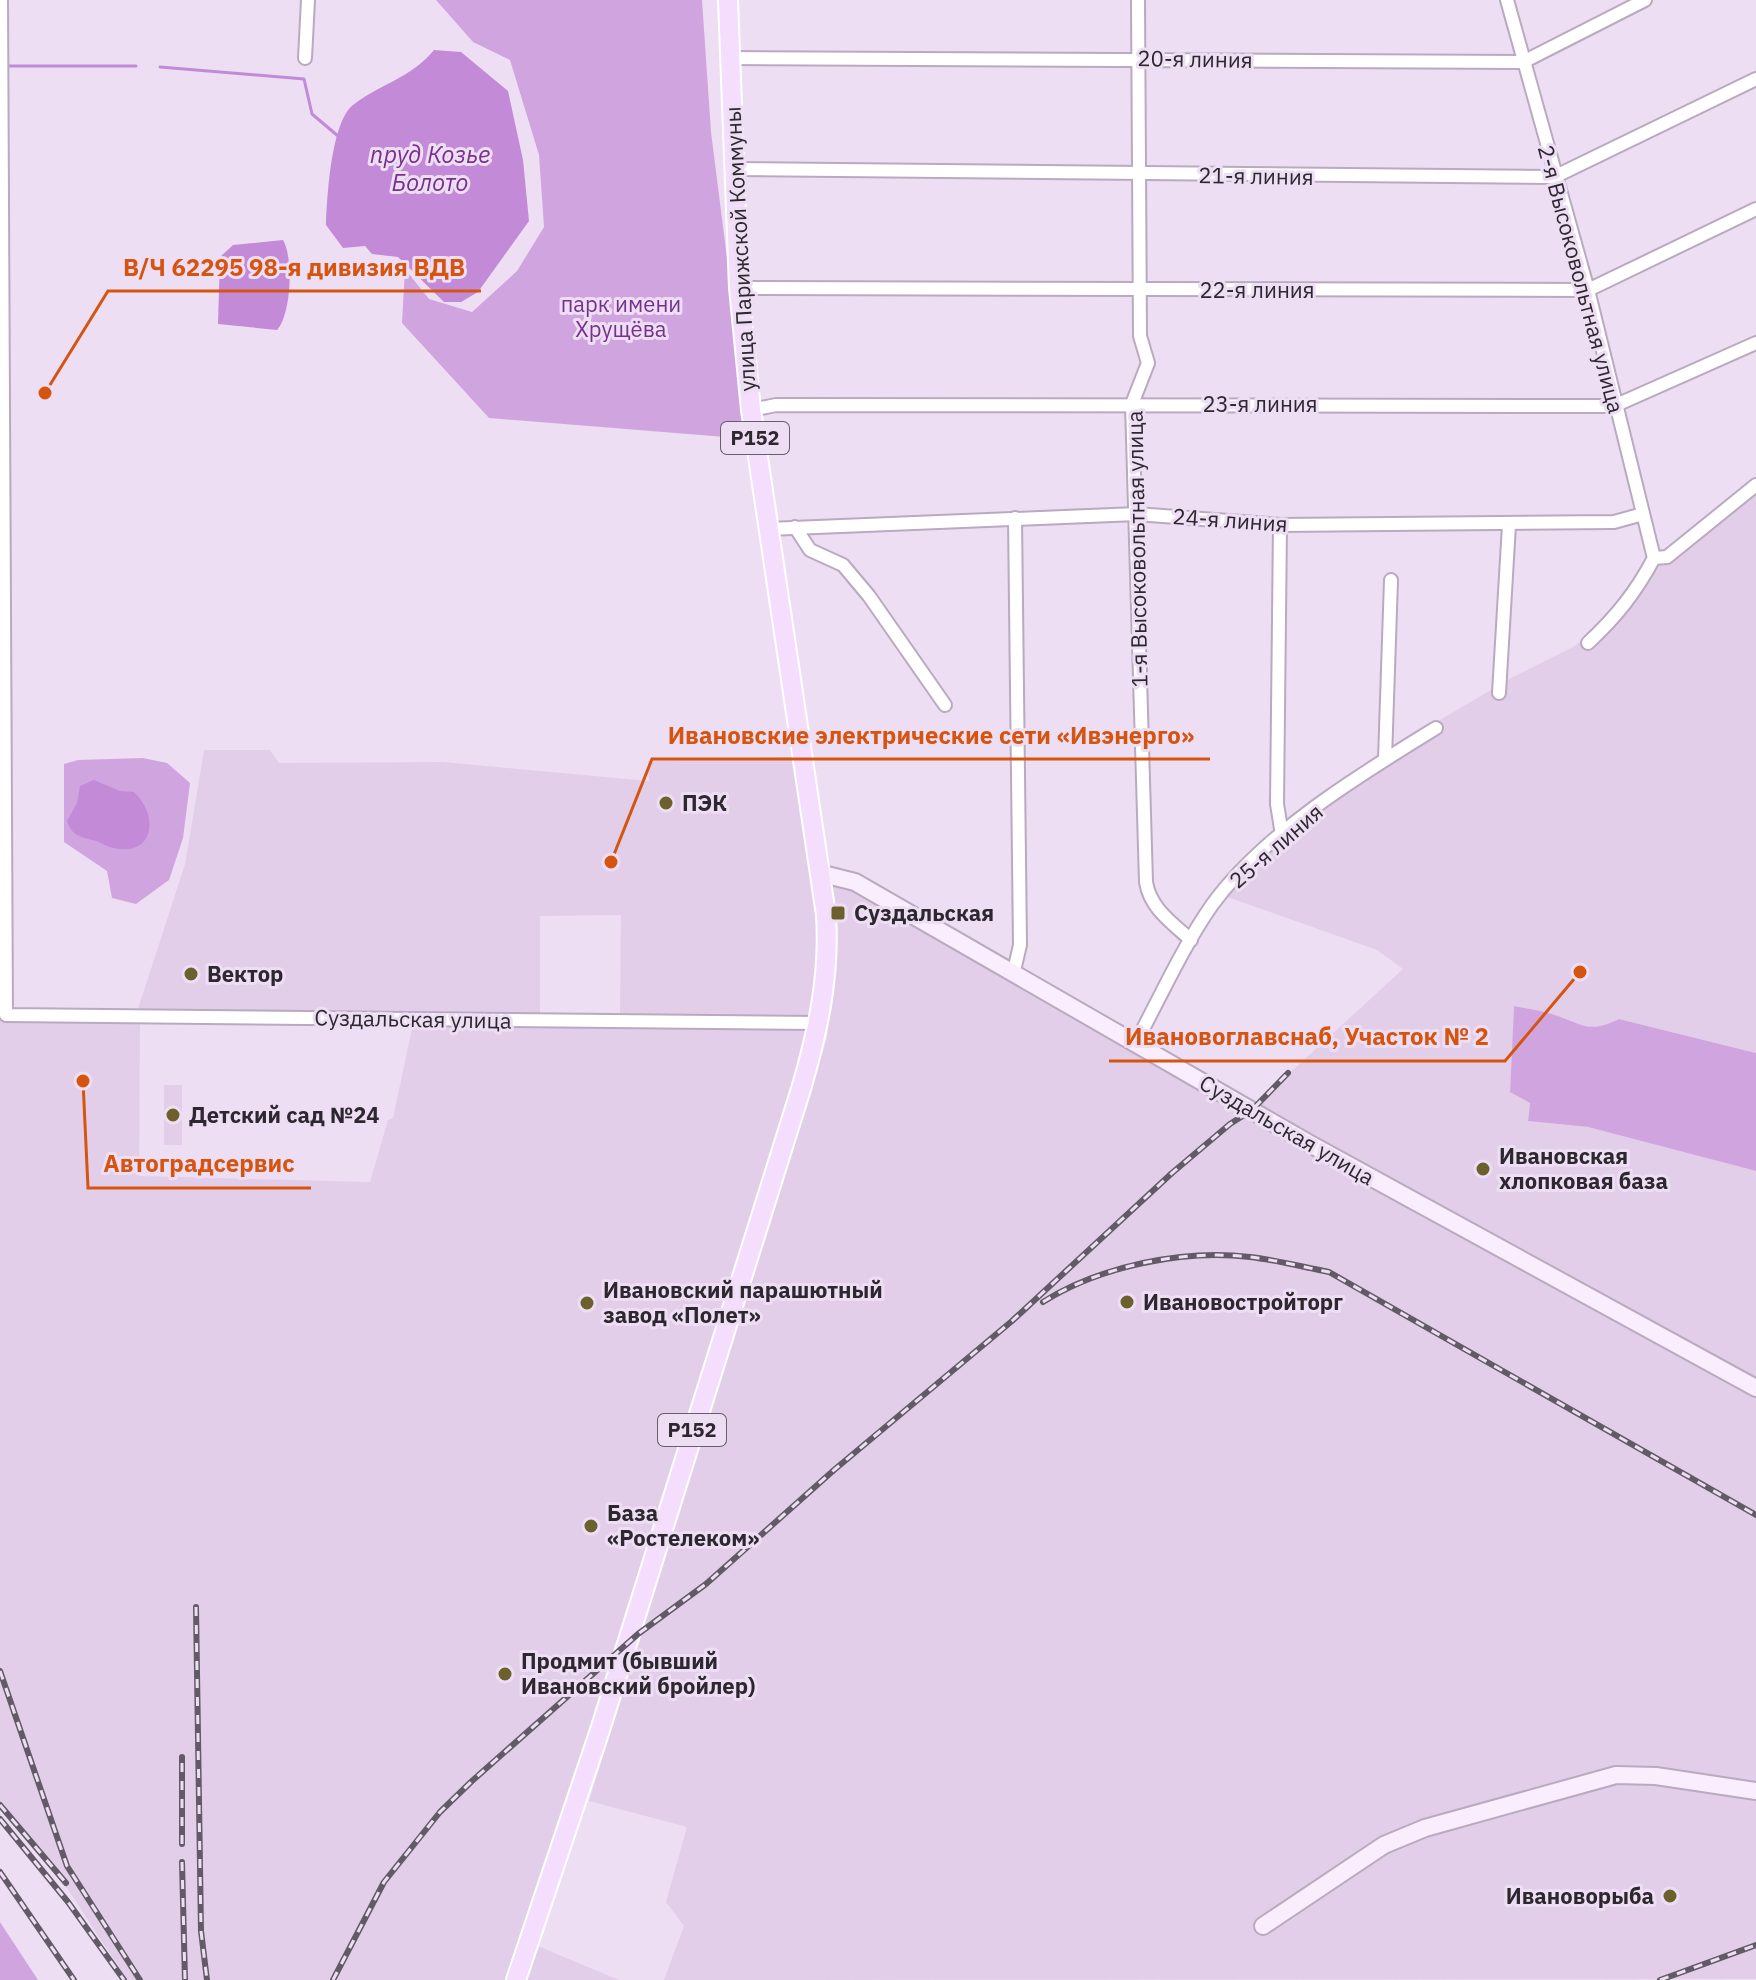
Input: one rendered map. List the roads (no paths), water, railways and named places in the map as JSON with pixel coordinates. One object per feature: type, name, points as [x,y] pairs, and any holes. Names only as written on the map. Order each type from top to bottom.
[{"type":"main road","name":"улица Парижской Коммуны","points":[[516,1980],[600,1730],[820,1023],[828,945],[751,410],[739,288],[728,0]]},
{"type":"main road","name":"Суздальская улица","points":[[819,873],[855,882],[1453,1224],[1756,1388]]},
{"type":"main road","points":[[1263,1926],[1384,1845],[1425,1828],[1616,1775],[1656,1776],[1756,1791]]},
{"type":"street","name":"Суздальская улица","points":[[1,0],[6,1015],[820,1023]]},
{"type":"street","points":[[305,58],[308,0]]},
{"type":"street","name":"1-я Высоковольтная улица","points":[[1138,0],[1140,336],[1148,363],[1132,404],[1146,882],[1148,896],[1158,910],[1191,940]]},
{"type":"street","name":"2-я Высоковольтная улица","points":[[1507,0],[1588,290],[1614,406],[1654,558]]},
{"type":"street","name":"20-я линия","points":[[730,58],[1523,62],[1645,0]]},
{"type":"street","name":"21-я линия","points":[[734,169],[1554,177],[1756,79]]},
{"type":"street","name":"22-я линия","points":[[739,288],[1588,290],[1756,209]]},
{"type":"street","name":"23-я линия","points":[[751,410],[776,405],[1614,406],[1756,343]]},
{"type":"street","points":[[1588,643],[1616,617],[1638,588],[1654,558],[1667,557],[1756,485]]},
{"type":"street","name":"24-я линия","points":[[768,529],[1137,514],[1280,525],[1509,525],[1614,522],[1643,514]]},
{"type":"street","points":[[1013,975],[1020,945],[1015,518]]},
{"type":"street","points":[[1280,525],[1277,804],[1282,835]]},
{"type":"street","points":[[1499,693],[1509,525]]},
{"type":"street","points":[[795,527],[810,550],[843,565],[852,575],[945,705]]},
{"type":"street","points":[[1385,759],[1391,580]]},
{"type":"street","name":"25-я линия","points":[[1135,1044],[1191,940],[1213,904],[1235,878],[1282,835],[1385,759],[1436,728]]},
{"type":"water","name":"пруд Козье Болото","points":[[434,50],[461,52],[508,91],[523,160],[529,221],[478,292],[461,302],[444,302],[398,257],[372,254],[365,246],[343,248],[326,225],[335,143],[346,114],[353,105],[405,74]]},
{"type":"water","points":[[283,240],[290,273],[288,300],[277,330],[218,324],[220,257],[233,245]]},
{"type":"water","points":[[94,780],[120,791],[134,792],[142,802],[150,824],[144,841],[137,847],[111,847],[78,836],[72,830],[67,821],[77,803],[80,786]]},
{"type":"waterway","points":[[8,66],[136,66]]},
{"type":"waterway","points":[[160,67],[304,79],[312,114],[338,136]]},
{"type":"railway","points":[[333,1980],[384,1882],[440,1812],[472,1781],[638,1634],[706,1584],[834,1470],[1012,1321],[1172,1173],[1230,1124],[1252,1110],[1288,1073]]},
{"type":"railway","points":[[1043,1302],[1066,1289],[1116,1270],[1171,1258],[1250,1257],[1329,1272],[1756,1515]]},
{"type":"railway","points":[[196,1607],[201,1931],[207,1980]]},
{"type":"railway","points":[[0,1671],[67,1866],[140,1980]]},
{"type":"railway","points":[[182,1757],[182,1844]]},
{"type":"railway","points":[[0,1805],[66,1883]]},
{"type":"railway","points":[[0,1819],[68,1902],[124,1980]]},
{"type":"railway","points":[[182,1862],[185,1980]]},
{"type":"railway","points":[[0,1872],[74,1980]]},
{"type":"railway","points":[[1660,1980],[1756,1945]]},
{"type":"place","name":"В/Ч 62295 98-я дивизия ВДВ","points":[[45,393]]},
{"type":"place","name":"ПЭК","points":[[666,803]]},
{"type":"place","name":"Ивановские электрические сети «Ивэнерго»","points":[[611,862]]},
{"type":"place","name":"Суздальская","points":[[838,913]]},
{"type":"place","name":"Ивановоглавснаб, Участок № 2","points":[[1580,972]]},
{"type":"place","name":"Вектор","points":[[191,974]]},
{"type":"place","name":"Автоградсервис","points":[[83,1081]]},
{"type":"place","name":"Детский сад №24","points":[[173,1115]]},
{"type":"place","name":"Ивановская хлопковая база","points":[[1483,1169]]},
{"type":"place","name":"Ивановостройторг","points":[[1127,1302]]},
{"type":"place","name":"Ивановский парашютный завод «Полет»","points":[[587,1303]]},
{"type":"place","name":"База «Ростелеком»","points":[[591,1526]]},
{"type":"place","name":"Продмит (бывший Ивановский бройлер)","points":[[505,1674]]},
{"type":"place","name":"Ивановорыба","points":[[1670,1896]]},
{"type":"park label","name":"парк имени Хрущёва","points":[[621,316]]}]
